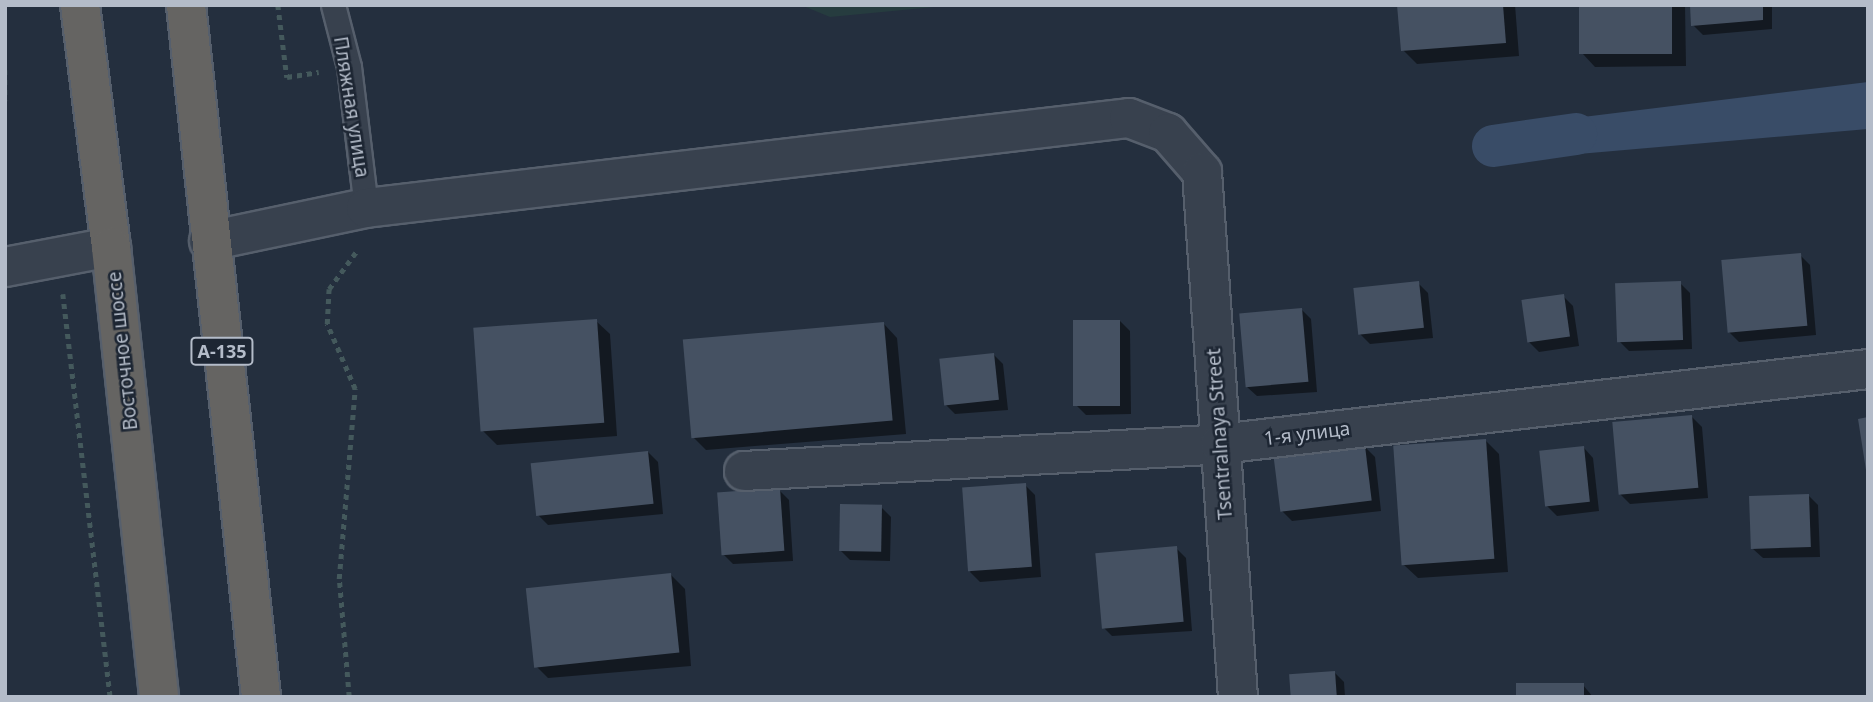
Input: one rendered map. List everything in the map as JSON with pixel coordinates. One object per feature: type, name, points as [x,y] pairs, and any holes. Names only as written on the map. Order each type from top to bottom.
[{"type":"highway","name":"Восточное шоссе","points":[[80,5],[111,247],[159,697]]},
{"type":"highway","name":"А-135","points":[[186,5],[209,241],[261,697]]},
{"type":"street","name":"Tsentralnaya Street","points":[[366,208],[1129,118],[1168,133],[1202,172],[1238,697]]},
{"type":"street","points":[[209,241],[366,208]]},
{"type":"street","points":[[5,267],[111,247]]},
{"type":"street","name":"1-я улица","points":[[744,471],[1220,444],[1868,369]]},
{"type":"lane","name":"Пляжная улица","points":[[333,5],[349,67],[366,208]]},
{"type":"path","points":[[278,5],[287,77]]},
{"type":"path","points":[[5,70],[5,101]]},
{"type":"path","points":[[349,697],[339,579],[355,389],[327,324],[329,289],[359,249],[365,234],[366,208]]},
{"type":"path","points":[[59,258],[110,697]]},
{"type":"green space","points":[[801,5],[955,5],[830,17]]},
{"type":"water","points":[[1868,82],[1868,129],[1521,159],[1517,125]]},
{"type":"building","points":[[1397,5],[1503,5],[1506,43],[1401,51]]},
{"type":"building","points":[[1579,5],[1672,5],[1672,54],[1579,54]]},
{"type":"building","points":[[1690,5],[1763,5],[1763,20],[1691,26]]},
{"type":"building","points":[[1801,253],[1807,326],[1728,333],[1721,260]]},
{"type":"building","points":[[1419,281],[1424,328],[1358,335],[1353,288]]},
{"type":"building","points":[[1681,281],[1683,340],[1617,342],[1615,283]]},
{"type":"building","points":[[1564,294],[1570,337],[1527,343],[1521,300]]},
{"type":"building","points":[[1302,308],[1308,382],[1246,387],[1239,313]]},
{"type":"building","points":[[597,319],[604,423],[481,431],[473,328]]},
{"type":"building","points":[[1073,320],[1120,320],[1120,406],[1073,406]]},
{"type":"building","points":[[884,322],[893,421],[691,438],[683,340]]},
{"type":"building","points":[[994,353],[999,400],[944,405],[939,359]]},
{"type":"building","points":[[1692,415],[1698,488],[1619,495],[1612,422]]},
{"type":"building","points":[[1868,417],[1868,470],[1866,470],[1858,419]]},
{"type":"building","points":[[1486,439],[1494,559],[1402,565],[1393,445]]},
{"type":"building","points":[[1365,446],[1372,501],[1280,512],[1274,457]]},
{"type":"building","points":[[1584,446],[1590,502],[1545,506],[1539,451]]},
{"type":"building","points":[[648,451],[654,504],[536,516],[531,463]]},
{"type":"building","points":[[1026,483],[1032,567],[968,571],[962,487]]},
{"type":"building","points":[[780,488],[784,551],[722,555],[717,492]]},
{"type":"building","points":[[1809,494],[1811,547],[1751,549],[1749,496]]},
{"type":"building","points":[[840,504],[882,505],[881,552],[839,551]]},
{"type":"building","points":[[1177,546],[1184,622],[1102,629],[1095,553]]},
{"type":"building","points":[[671,573],[679,653],[534,668],[526,588]]},
{"type":"building","points":[[1335,671],[1337,697],[1291,697],[1289,674]]},
{"type":"building","points":[[1516,683],[1584,683],[1584,697],[1516,697]]},
{"type":"waterway","points":[[1493,146],[1576,134]]}]
